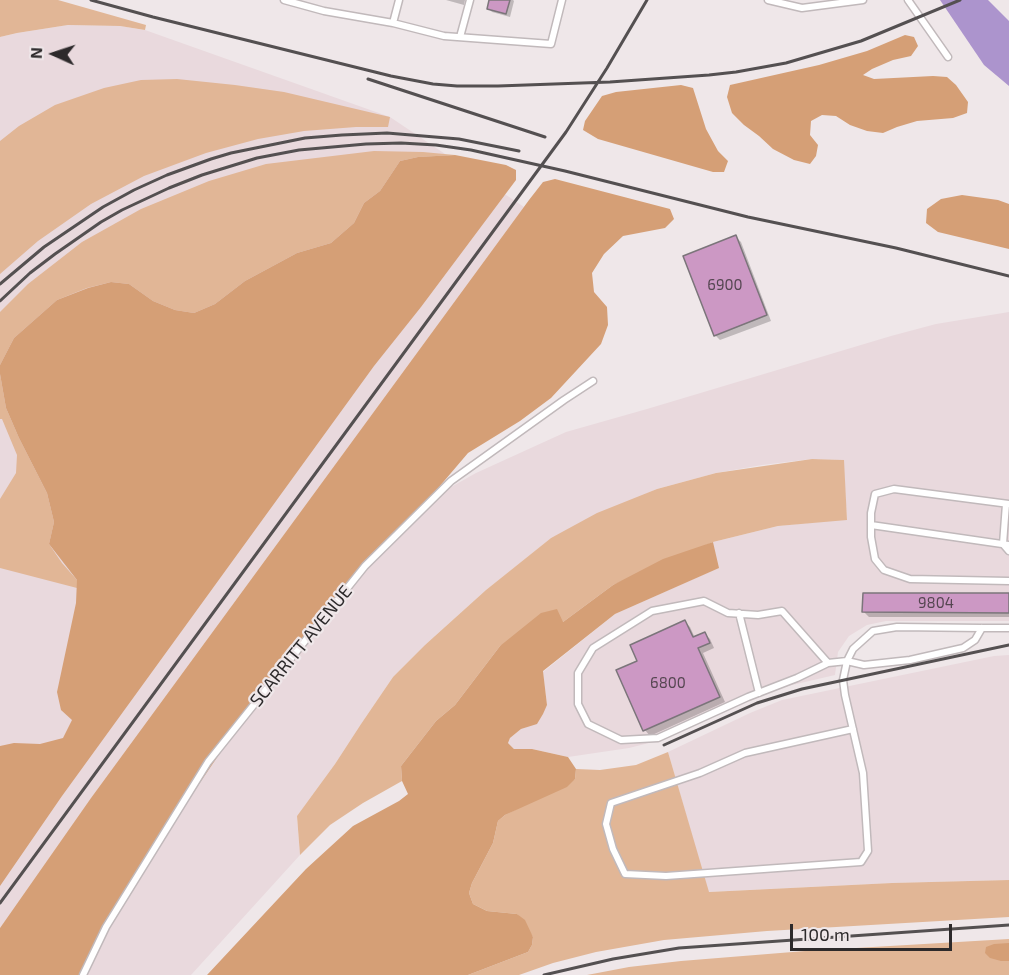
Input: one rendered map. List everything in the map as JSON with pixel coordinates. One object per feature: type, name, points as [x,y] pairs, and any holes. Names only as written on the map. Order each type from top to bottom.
[{"type":"lane","points":[[284,0],[324,11],[393,23],[444,36],[551,44],[562,0]]},
{"type":"lane","points":[[393,23],[399,0]]},
{"type":"lane","points":[[460,37],[470,0]]},
{"type":"lane","points":[[768,0],[802,9],[863,0]]},
{"type":"lane","points":[[908,0],[948,57]]},
{"type":"lane","name":"SCARRITT AVENUE","points":[[83,975],[106,927],[208,762],[365,566],[451,482],[593,381]]},
{"type":"lane","points":[[1009,551],[1006,544],[1007,504],[894,489],[875,494],[871,513],[871,537],[875,559],[884,570],[910,579],[1009,581]]},
{"type":"lane","points":[[872,525],[1006,544]]},
{"type":"lane","points":[[828,663],[782,611],[758,615],[728,613],[704,601],[652,611],[593,648],[578,673],[578,704],[588,724],[621,740],[658,738],[828,663],[847,661],[864,665],[909,660],[963,648],[975,640],[982,628]]},
{"type":"lane","points":[[740,613],[759,693]]},
{"type":"lane","points":[[853,729],[745,753],[700,772],[610,803],[606,824],[613,849],[625,874],[666,876],[861,862],[868,851],[863,773],[843,680],[847,661],[853,649],[873,631],[897,627],[1009,628]]},
{"type":"shaded area","points":[[0,0],[58,0],[146,25],[145,30],[120,26],[68,25],[0,37]]},
{"type":"shaded area","points":[[940,0],[988,0],[1009,21],[1009,86],[984,65]]},
{"type":"shaded area","points":[[68,25],[120,26],[145,30],[390,117],[524,207],[91,798],[0,928],[0,37]]},
{"type":"shaded area","points":[[905,35],[914,37],[918,46],[911,56],[893,60],[863,75],[874,79],[947,77],[968,102],[967,113],[953,118],[917,121],[883,133],[867,131],[850,125],[836,116],[822,115],[811,121],[810,135],[818,145],[816,156],[810,164],[794,160],[773,149],[732,113],[727,97],[730,85],[819,65],[867,51]]},
{"type":"shaded area","points":[[177,79],[284,92],[390,117],[388,127],[304,131],[258,139],[206,153],[144,176],[91,204],[38,241],[0,274],[0,141],[19,126],[55,105],[104,88],[141,80]]},
{"type":"shaded area","points":[[681,85],[693,88],[706,129],[718,151],[728,161],[724,172],[713,172],[598,139],[583,130],[585,121],[602,96],[616,92]]},
{"type":"shaded area","points":[[374,151],[455,155],[418,157],[400,161],[380,191],[364,203],[354,223],[331,243],[297,253],[245,281],[215,304],[194,313],[175,310],[153,301],[129,284],[111,282],[87,288],[57,300],[14,338],[0,365],[0,312],[28,284],[82,242],[141,209],[209,181],[266,164]]},
{"type":"shaded area","points":[[455,155],[506,165],[516,170],[516,180],[374,366],[62,796],[0,886],[0,746],[14,743],[40,744],[63,738],[72,720],[61,710],[57,692],[76,603],[77,580],[49,544],[54,522],[47,493],[6,408],[0,365],[14,338],[57,300],[111,282],[129,284],[153,301],[175,310],[194,313],[215,304],[245,281],[297,253],[331,243],[354,223],[364,203],[380,191],[400,161],[418,157]]},
{"type":"shaded area","points":[[555,179],[670,209],[674,219],[665,228],[623,236],[604,254],[592,273],[594,292],[607,307],[608,325],[601,344],[551,398],[520,421],[468,453],[428,500],[356,577],[252,706],[121,899],[84,975],[0,975],[0,928],[91,798],[529,200],[543,182]]},
{"type":"shaded area","points":[[962,195],[998,200],[1009,204],[1009,249],[938,232],[926,223],[927,209],[941,199]]},
{"type":"shaded area","points":[[1009,312],[1009,621],[886,621],[867,625],[849,636],[838,652],[835,675],[775,689],[661,740],[629,748],[568,757],[532,749],[514,749],[508,743],[510,738],[521,729],[537,723],[547,705],[543,672],[615,614],[718,568],[713,542],[778,526],[847,519],[843,460],[812,459],[762,465],[716,473],[657,489],[551,538],[486,590],[393,677],[297,816],[300,855],[191,975],[84,975],[121,899],[252,706],[356,577],[428,500],[476,473],[566,432],[891,336],[936,324]]},
{"type":"shaded area","points":[[0,374],[6,408],[47,493],[54,522],[49,544],[77,580],[77,588],[0,568],[0,499],[16,473],[17,455],[2,419],[0,419]]},
{"type":"shaded area","points":[[812,459],[844,460],[847,520],[778,526],[713,542],[613,585],[563,622],[500,646],[455,705],[436,721],[401,766],[402,781],[330,825],[300,855],[297,816],[393,677],[486,590],[551,538],[597,513],[657,489],[716,473]]},
{"type":"shaded area","points":[[713,542],[719,568],[615,614],[543,671],[547,705],[543,714],[537,724],[521,729],[510,738],[508,743],[514,749],[532,749],[568,757],[576,769],[575,779],[567,787],[505,815],[498,821],[493,843],[469,893],[473,904],[487,911],[517,914],[525,920],[533,937],[528,952],[468,975],[207,975],[306,869],[353,826],[408,794],[402,781],[401,766],[436,721],[455,705],[500,646],[541,613],[557,609],[563,622],[613,585],[663,559]]},
{"type":"shaded area","points":[[1009,655],[1009,880],[708,892],[668,752],[782,700],[994,656]]},
{"type":"shaded area","points":[[668,752],[709,892],[1009,880],[1009,917],[767,931],[664,940],[596,952],[519,975],[468,975],[528,952],[532,945],[533,937],[517,914],[487,911],[473,904],[469,893],[493,843],[498,821],[505,815],[575,779],[576,769],[600,770],[636,765]]},
{"type":"shaded area","points":[[1009,939],[1009,975],[587,975],[681,961]]},
{"type":"shaded area","points":[[1009,943],[1009,961],[990,958],[985,953],[986,947]]},
{"type":"building","points":[[489,0],[510,0],[506,14],[487,9]]},
{"type":"building","points":[[736,235],[767,315],[714,336],[683,256]]},
{"type":"building","points":[[863,593],[1009,593],[1009,613],[862,612]]},
{"type":"building","points":[[685,620],[693,637],[705,632],[710,643],[698,648],[720,697],[643,731],[616,670],[637,661],[630,645]]},
{"type":"railway","points":[[91,0],[391,76],[457,86],[610,82],[736,72],[786,63],[861,41],[960,0]]},
{"type":"railway","points":[[0,903],[566,132],[647,0]]},
{"type":"railway","points":[[368,79],[545,137]]},
{"type":"railway","points":[[0,284],[44,247],[103,207],[167,175],[231,153],[305,138],[387,133],[459,139],[519,151]]},
{"type":"railway","points":[[0,301],[30,273],[101,222],[169,188],[257,158],[299,150],[401,143],[471,150],[748,217],[896,248],[1009,276]]},
{"type":"railway","points":[[664,745],[757,703],[802,689],[1009,645]]},
{"type":"railway","points":[[544,975],[613,959],[679,948],[1009,925]]}]
